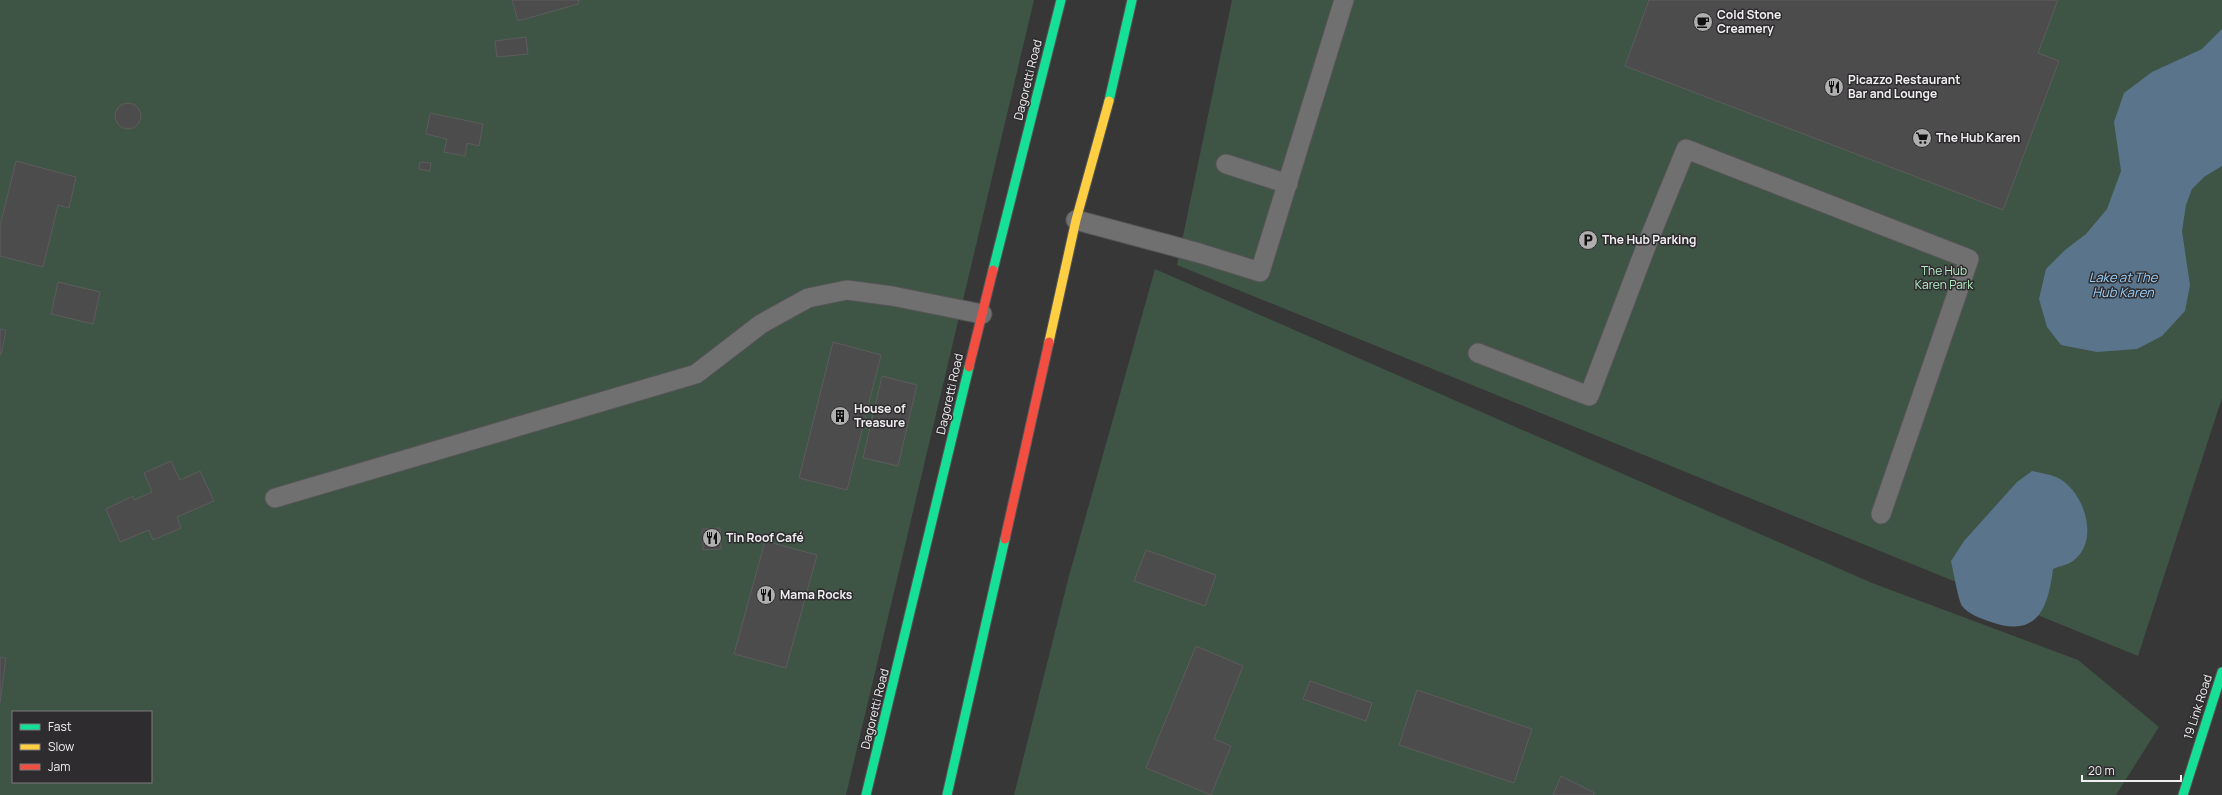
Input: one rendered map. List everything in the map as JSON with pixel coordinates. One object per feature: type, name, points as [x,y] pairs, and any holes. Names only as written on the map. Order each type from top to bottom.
[{"type":"main road","name":"Dagoretti Road","points":[[866,795],[982,314],[1061,0]]},
{"type":"main road","points":[[946,795],[1076,220],[1115,78],[1132,0]]},
{"type":"main road","name":"19 Link Road","points":[[2183,795],[2222,672]]},
{"type":"lane","points":[[1076,220],[1199,253],[1260,272],[1344,0]]},
{"type":"lane","points":[[1478,353],[1588,396],[1647,244],[1686,149],[1969,260],[1881,514]]},
{"type":"lane","points":[[1226,164],[1288,184]]},
{"type":"lane","points":[[275,498],[696,374],[761,324],[808,298],[846,290],[892,296],[982,314]]},
{"type":"green space","points":[[0,0],[1034,0],[846,795],[0,795]]},
{"type":"green space","name":"The Hub Karen Park","points":[[1232,0],[2222,0],[2222,398],[2138,656],[1177,265]]},
{"type":"green space","points":[[1155,269],[1872,583],[2078,660],[2159,727],[2116,795],[1014,795],[1069,576]]},
{"type":"water","name":"Lake at The Hub Karen","points":[[2222,29],[2222,166],[2204,177],[2192,189],[2186,205],[2182,231],[2190,285],[2185,311],[2162,336],[2137,349],[2097,352],[2061,345],[2047,327],[2039,299],[2046,269],[2065,250],[2086,234],[2107,209],[2121,171],[2114,122],[2124,93],[2152,72],[2202,49]]},
{"type":"water","points":[[2032,471],[2056,477],[2066,483],[2074,492],[2086,516],[2086,541],[2081,552],[2073,561],[2069,564],[2053,569],[2048,596],[2043,608],[2037,616],[2030,623],[2019,626],[2007,626],[1979,618],[1971,614],[1962,606],[1957,591],[1951,561],[1964,541],[2017,482]]},
{"type":"building","points":[[512,0],[579,0],[578,4],[518,21]]},
{"type":"building","name":"The Hub Karen","points":[[1649,0],[2058,0],[2038,53],[2059,61],[2003,210],[1625,66]]},
{"type":"building","points":[[526,37],[528,54],[497,57],[495,41]]},
{"type":"building","points":[[128,103],[137,107],[141,116],[137,125],[128,129],[119,125],[115,116],[119,107]]},
{"type":"building","points":[[430,113],[483,124],[479,146],[467,143],[465,156],[444,152],[447,139],[426,134]]},
{"type":"building","points":[[16,161],[76,177],[69,208],[58,205],[43,267],[0,256],[0,226]]},
{"type":"building","points":[[420,162],[431,163],[430,171],[419,169]]},
{"type":"building","points":[[58,282],[100,292],[93,324],[51,314]]},
{"type":"building","points":[[0,329],[6,330],[1,355],[0,355]]},
{"type":"building","name":"House of Treasure","points":[[833,342],[881,355],[847,490],[799,478]]},
{"type":"building","points":[[882,376],[917,385],[898,466],[863,458]]},
{"type":"building","points":[[171,461],[180,480],[200,471],[214,501],[177,517],[181,528],[153,540],[149,530],[120,542],[106,509],[133,496],[134,500],[152,492],[144,473]]},
{"type":"building","points":[[720,528],[721,549],[703,550],[702,529]]},
{"type":"building","points":[[765,541],[817,555],[786,668],[734,654]]},
{"type":"building","points":[[1146,550],[1216,575],[1205,606],[1134,581]]},
{"type":"building","points":[[1196,646],[1243,666],[1214,739],[1231,746],[1211,795],[1146,768]]},
{"type":"building","points":[[0,657],[6,658],[0,703]]},
{"type":"building","points":[[1310,681],[1372,703],[1366,721],[1303,699]]},
{"type":"building","points":[[1417,690],[1532,729],[1514,783],[1399,745]]},
{"type":"building","points":[[1561,776],[1595,793],[1593,795],[1553,795]]},
{"type":"traffic: fast","points":[[993,270],[1061,0]]},
{"type":"traffic: fast","points":[[1109,101],[1132,0]]},
{"type":"traffic: fast","points":[[866,795],[969,367]]},
{"type":"traffic: fast","points":[[947,795],[1005,539]]},
{"type":"traffic: fast","points":[[2183,795],[2222,672]]},
{"type":"traffic: slow","points":[[1049,342],[1076,220],[1109,101]]},
{"type":"traffic: jam","points":[[969,367],[993,270]]},
{"type":"traffic: jam","points":[[1005,539],[1049,342]]},
{"type":"place","name":"Cold Stone Creamery","points":[[1703,22]]},
{"type":"place","name":"Picazzo Restaurant Bar and Lounge","points":[[1834,87]]},
{"type":"place","name":"The Hub Karen","points":[[1922,138]]},
{"type":"place","name":"The Hub Parking","points":[[1588,240]]},
{"type":"place","name":"House of Treasure","points":[[840,416]]},
{"type":"place","name":"Tin Roof Café","points":[[712,538]]},
{"type":"place","name":"Mama Rocks","points":[[766,595]]}]
